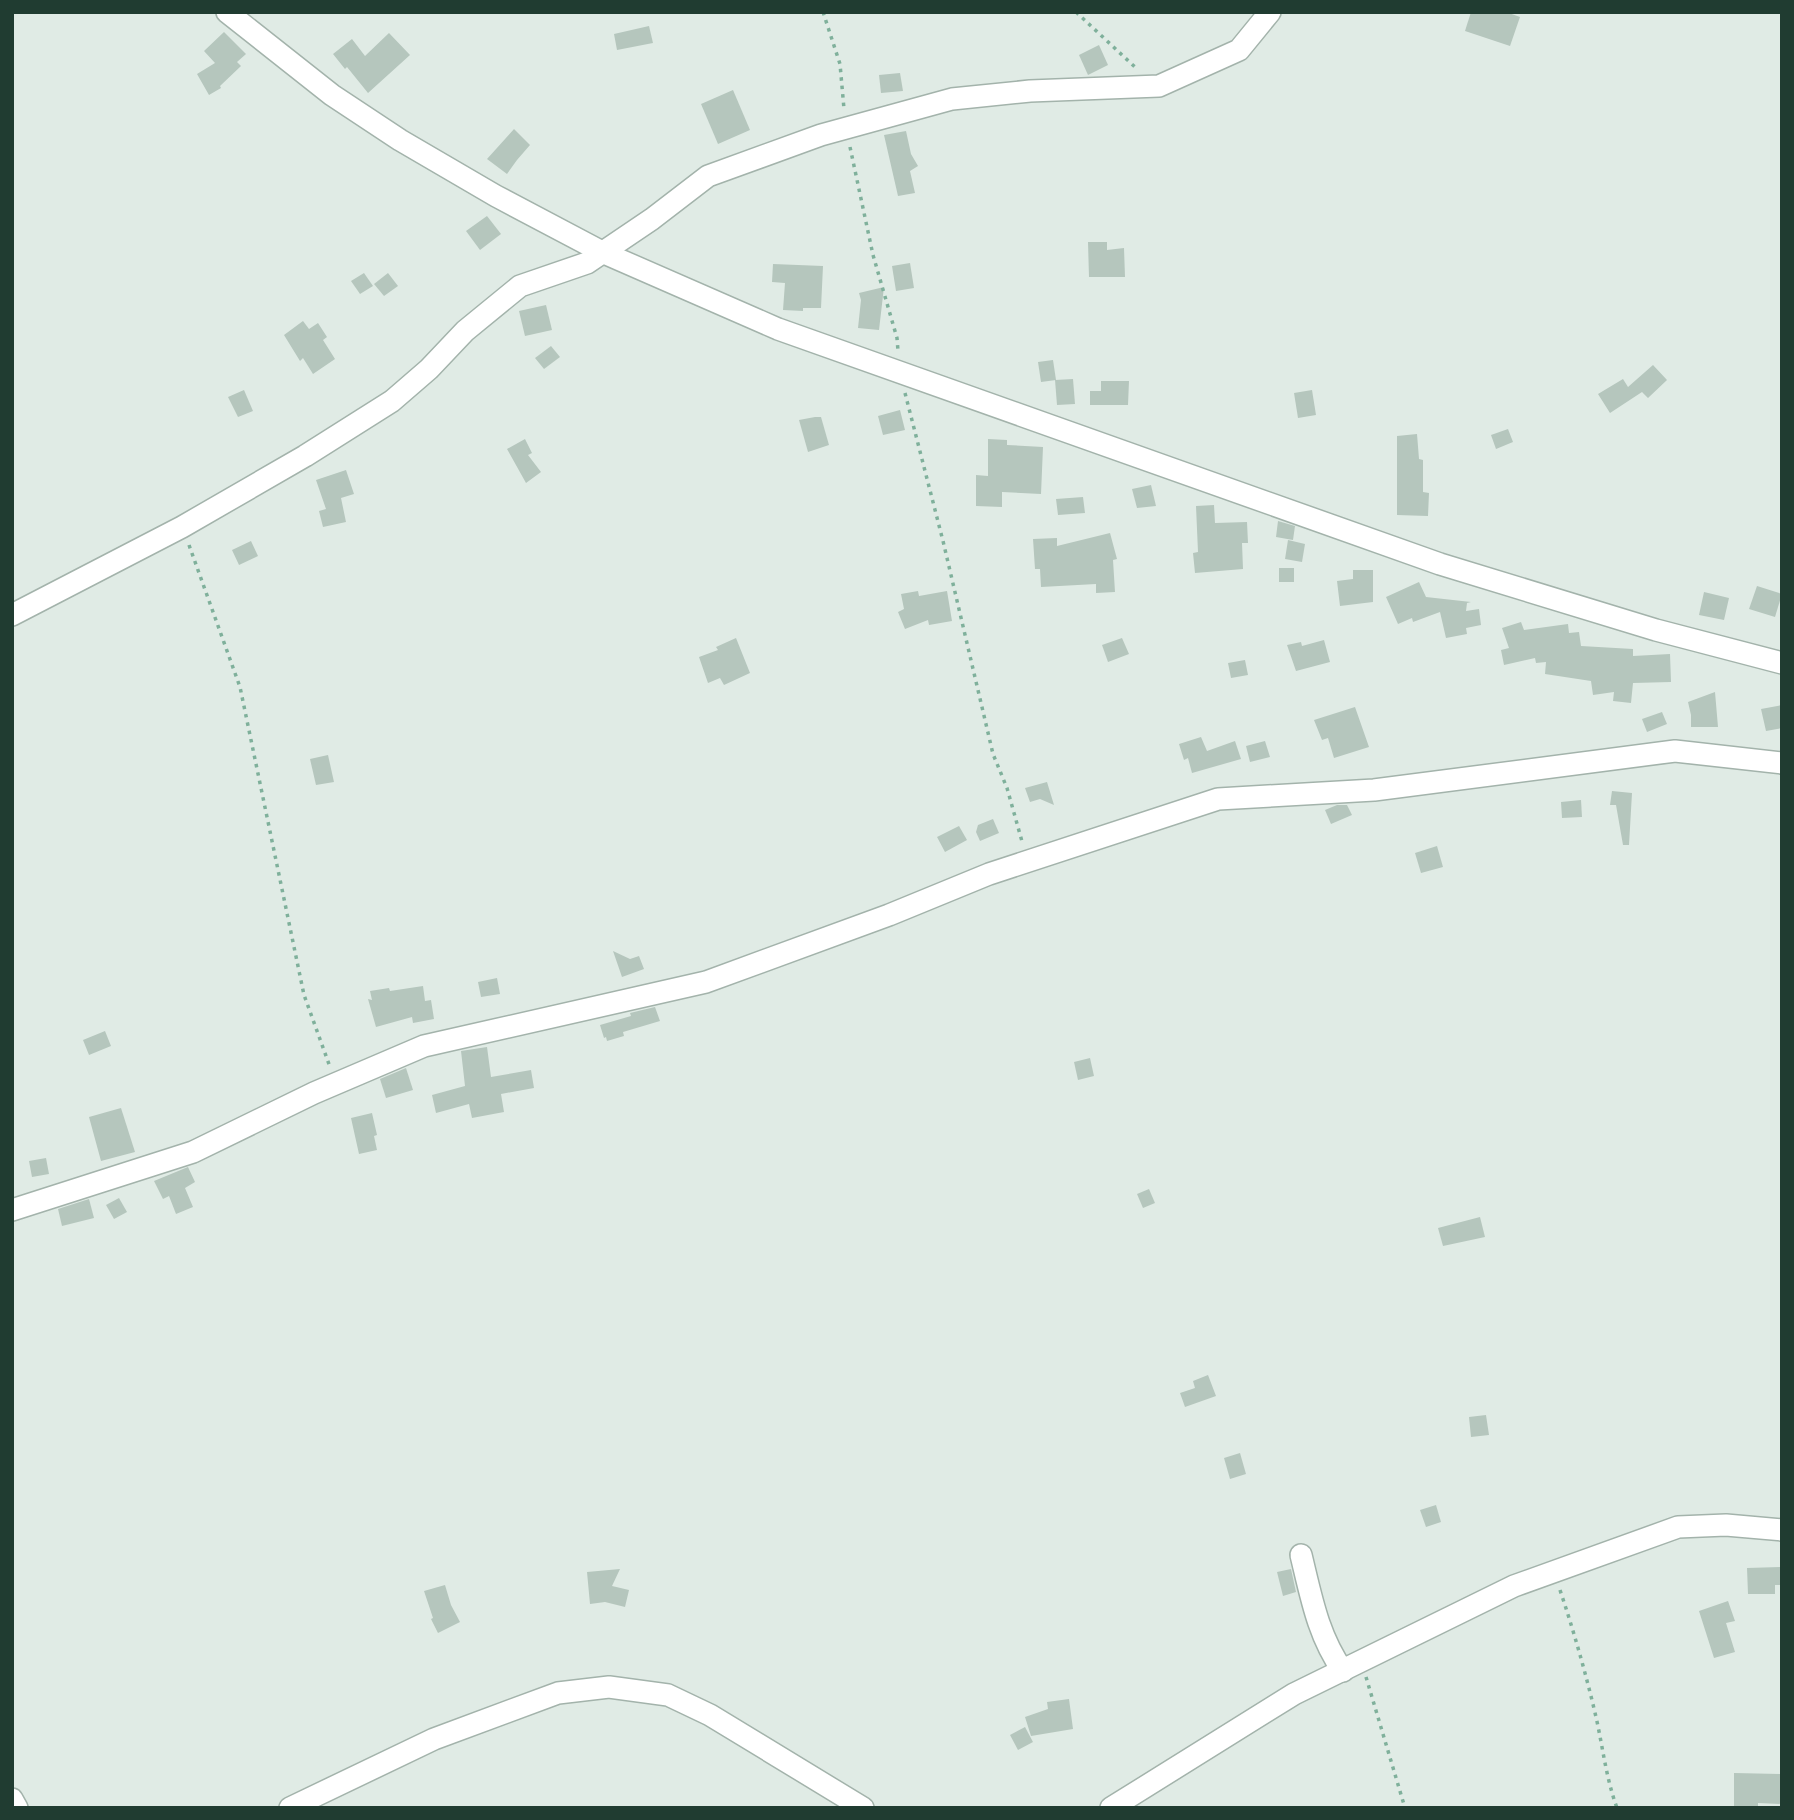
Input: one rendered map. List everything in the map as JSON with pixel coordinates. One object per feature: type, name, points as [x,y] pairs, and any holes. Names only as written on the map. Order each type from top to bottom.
[{"type":"street","points":[[227,12],[332,95],[400,140],[496,196],[604,253],[778,329],[1440,564],[1656,630],[1782,663]]},
{"type":"street","points":[[12,615],[182,527],[305,456],[392,401],[429,369],[465,331],[520,286],[587,263],[708,176],[821,135],[952,99],[1030,91],[1158,86],[1239,50],[1270,12]]},
{"type":"street","points":[[12,1210],[193,1152],[337,1083],[424,1046],[706,982],[889,915],[989,874],[1218,799],[1374,790],[1675,751],[1782,763]]},
{"type":"street","points":[[1111,1808],[1294,1694],[1514,1586],[1678,1527],[1726,1525],[1782,1530]]},
{"type":"street","points":[[1301,1555],[1317,1622],[1333,1657],[1352,1666]]},
{"type":"street","points":[[290,1808],[434,1739],[558,1693],[609,1687],[668,1695],[710,1715],[863,1808]]},
{"type":"street","points":[[12,1799],[17,1808]]},
{"type":"path","points":[[823,12],[839,64],[857,187],[897,338],[900,373],[993,754],[1007,788],[1029,861]]},
{"type":"path","points":[[1076,12],[1158,86]]},
{"type":"path","points":[[182,527],[240,687],[282,900],[304,995],[337,1083]]},
{"type":"path","points":[[1554,1571],[1581,1652],[1607,1779],[1617,1808]]},
{"type":"path","points":[[1352,1666],[1405,1808]]},
{"type":"building","points":[[1471,12],[1506,12],[1520,17],[1510,46],[1465,31]]},
{"type":"building","points":[[649,26],[653,43],[617,50],[614,34]]},
{"type":"building","points":[[224,32],[246,54],[237,62],[241,66],[221,88],[209,95],[197,74],[215,63],[204,51]]},
{"type":"building","points":[[389,33],[410,55],[368,93],[333,54],[352,39],[365,56]]},
{"type":"building","points":[[1099,45],[1108,65],[1088,75],[1079,55]]},
{"type":"building","points":[[900,73],[903,91],[881,93],[879,75]]},
{"type":"building","points":[[733,90],[750,130],[718,144],[701,104]]},
{"type":"building","points":[[514,129],[530,145],[507,174],[487,159]]},
{"type":"building","points":[[906,131],[911,154],[918,166],[910,171],[915,193],[898,196],[884,135]]},
{"type":"building","points":[[487,216],[501,234],[480,250],[466,231]]},
{"type":"building","points":[[1088,242],[1107,242],[1107,250],[1124,248],[1125,277],[1089,277]]},
{"type":"building","points":[[910,263],[914,288],[896,291],[892,266]]},
{"type":"building","points":[[773,264],[823,266],[821,308],[783,310],[785,283],[772,282]]},
{"type":"building","points":[[364,273],[373,286],[360,294],[351,281]]},
{"type":"building","points":[[388,273],[398,286],[384,296],[374,284]]},
{"type":"building","points":[[884,287],[879,330],[858,328],[861,300],[859,293]]},
{"type":"building","points":[[546,305],[552,330],[525,336],[519,311]]},
{"type":"building","points":[[303,321],[309,329],[318,323],[327,337],[323,340],[335,359],[313,374],[303,358],[300,361],[284,335]]},
{"type":"building","points":[[551,346],[560,357],[544,369],[535,358]]},
{"type":"building","points":[[1053,360],[1056,380],[1041,382],[1038,362]]},
{"type":"building","points":[[1653,365],[1667,380],[1648,398],[1642,392],[1610,413],[1598,394],[1623,379],[1628,387]]},
{"type":"building","points":[[1073,379],[1075,404],[1057,405],[1055,380]]},
{"type":"building","points":[[1101,381],[1129,381],[1128,405],[1090,405],[1090,391],[1101,391]]},
{"type":"building","points":[[244,390],[253,411],[238,417],[228,397]]},
{"type":"building","points":[[1312,390],[1316,415],[1298,418],[1294,393]]},
{"type":"building","points":[[900,410],[905,430],[883,435],[878,416]]},
{"type":"building","points":[[821,417],[829,445],[808,452],[799,420]]},
{"type":"building","points":[[1508,429],[1513,442],[1496,449],[1491,435]]},
{"type":"building","points":[[1417,434],[1419,459],[1423,460],[1423,492],[1429,493],[1428,516],[1397,515],[1397,436]]},
{"type":"building","points":[[525,439],[532,453],[528,455],[541,472],[526,483],[507,449]]},
{"type":"building","points":[[988,439],[1007,440],[1007,445],[1043,447],[1041,494],[1002,492],[1002,507],[976,506],[976,475],[988,476]]},
{"type":"building","points":[[346,470],[354,494],[341,498],[346,522],[323,527],[319,511],[326,509],[316,480]]},
{"type":"building","points":[[1151,485],[1156,506],[1137,508],[1132,489]]},
{"type":"building","points":[[1083,497],[1085,513],[1058,515],[1056,499]]},
{"type":"building","points":[[1214,505],[1215,523],[1247,522],[1248,543],[1242,543],[1243,569],[1195,573],[1193,553],[1198,552],[1196,506]]},
{"type":"building","points":[[1278,521],[1295,526],[1293,540],[1276,537]]},
{"type":"building","points":[[1110,533],[1117,559],[1113,560],[1115,592],[1096,593],[1096,584],[1041,587],[1040,569],[1035,569],[1033,539],[1057,538],[1057,546]]},
{"type":"building","points":[[1288,540],[1305,544],[1302,562],[1285,559]]},
{"type":"building","points":[[251,541],[258,556],[239,565],[232,550]]},
{"type":"building","points":[[1279,568],[1294,568],[1294,582],[1279,582]]},
{"type":"building","points":[[1353,570],[1373,570],[1373,602],[1340,606],[1337,581],[1353,579]]},
{"type":"building","points":[[1419,582],[1426,597],[1471,602],[1467,603],[1466,611],[1479,609],[1481,625],[1466,628],[1467,634],[1446,638],[1440,612],[1413,622],[1412,618],[1398,624],[1386,597]]},
{"type":"building","points":[[1757,586],[1782,594],[1775,617],[1749,609]]},
{"type":"building","points":[[918,591],[919,596],[947,591],[952,621],[929,625],[928,620],[905,629],[898,612],[904,609],[901,594]]},
{"type":"building","points":[[1704,592],[1729,598],[1724,620],[1699,615]]},
{"type":"building","points":[[1521,622],[1524,630],[1568,624],[1569,633],[1579,632],[1581,646],[1633,649],[1633,656],[1670,654],[1671,682],[1633,683],[1631,703],[1613,701],[1614,692],[1593,695],[1591,681],[1545,674],[1546,662],[1536,663],[1535,658],[1504,665],[1501,650],[1509,648],[1502,628]]},
{"type":"building","points":[[736,638],[750,673],[724,685],[720,678],[708,683],[699,657],[718,650],[716,647]]},
{"type":"building","points":[[1122,638],[1129,654],[1108,662],[1102,645]]},
{"type":"building","points":[[1324,640],[1330,662],[1296,671],[1287,645],[1301,642],[1302,646]]},
{"type":"building","points":[[1245,660],[1248,675],[1231,678],[1228,663]]},
{"type":"building","points":[[1715,692],[1718,727],[1691,727],[1688,702]]},
{"type":"building","points":[[1782,705],[1782,728],[1766,731],[1761,709]]},
{"type":"building","points":[[1355,707],[1369,747],[1334,758],[1328,738],[1322,740],[1314,720]]},
{"type":"building","points":[[1662,712],[1667,724],[1647,732],[1642,719]]},
{"type":"building","points":[[1201,737],[1207,751],[1235,741],[1241,759],[1192,773],[1188,758],[1184,760],[1179,744]]},
{"type":"building","points":[[1265,741],[1270,757],[1250,762],[1246,746]]},
{"type":"building","points":[[328,755],[334,782],[316,785],[310,759]]},
{"type":"building","points":[[1047,782],[1054,805],[1040,799],[1030,802],[1025,788]]},
{"type":"building","points":[[1612,791],[1632,793],[1629,845],[1623,845],[1616,805],[1610,805]]},
{"type":"building","points":[[1581,800],[1582,817],[1562,818],[1561,802]]},
{"type":"building","points":[[1337,805],[1347,805],[1352,815],[1331,824],[1325,810]]},
{"type":"building","points":[[993,819],[999,833],[980,841],[976,832],[978,825]]},
{"type":"building","points":[[959,826],[967,840],[945,852],[937,837]]},
{"type":"building","points":[[1437,846],[1443,867],[1421,873],[1415,853]]},
{"type":"building","points":[[613,951],[630,959],[639,956],[644,969],[622,977]]},
{"type":"building","points":[[497,978],[500,994],[481,997],[478,982]]},
{"type":"building","points":[[423,986],[425,1001],[431,1000],[434,1019],[413,1023],[412,1017],[376,1027],[368,999],[372,1000],[370,991]]},
{"type":"building","points":[[655,1007],[660,1021],[623,1032],[624,1036],[607,1041],[606,1037],[604,1038],[600,1025]]},
{"type":"building","points":[[105,1031],[111,1046],[89,1055],[83,1040]]},
{"type":"building","points":[[487,1047],[491,1077],[531,1070],[534,1088],[501,1094],[504,1112],[472,1118],[469,1104],[436,1113],[432,1095],[465,1086],[461,1051]]},
{"type":"building","points":[[1090,1058],[1094,1076],[1078,1080],[1074,1062]]},
{"type":"building","points":[[406,1068],[413,1090],[386,1098],[380,1079]]},
{"type":"building","points":[[121,1108],[135,1152],[101,1161],[89,1117]]},
{"type":"building","points":[[372,1113],[377,1150],[359,1154],[351,1118]]},
{"type":"building","points":[[46,1158],[49,1174],[32,1177],[29,1161]]},
{"type":"building","points":[[188,1167],[195,1182],[185,1188],[193,1207],[176,1214],[169,1196],[163,1199],[154,1181]]},
{"type":"building","points":[[1149,1189],[1155,1203],[1143,1208],[1137,1194]]},
{"type":"building","points":[[119,1198],[127,1212],[114,1219],[106,1205]]},
{"type":"building","points":[[89,1199],[94,1218],[62,1226],[58,1209]]},
{"type":"building","points":[[1480,1217],[1485,1237],[1443,1246],[1438,1228]]},
{"type":"building","points":[[1208,1375],[1216,1396],[1185,1407],[1180,1393],[1195,1388],[1193,1381]]},
{"type":"building","points":[[1486,1415],[1489,1435],[1471,1437],[1469,1417]]},
{"type":"building","points":[[1240,1453],[1246,1474],[1230,1479],[1224,1458]]},
{"type":"building","points":[[1436,1505],[1441,1522],[1426,1527],[1420,1510]]},
{"type":"building","points":[[1782,1567],[1782,1585],[1775,1585],[1775,1594],[1748,1594],[1747,1568]]},
{"type":"building","points":[[620,1569],[612,1586],[629,1590],[625,1607],[605,1602],[590,1604],[587,1572]]},
{"type":"building","points":[[1291,1569],[1296,1592],[1283,1596],[1277,1572]]},
{"type":"building","points":[[445,1585],[460,1622],[438,1633],[431,1619],[433,1618],[424,1591]]},
{"type":"building","points":[[1728,1601],[1735,1621],[1726,1623],[1735,1652],[1714,1658],[1699,1611]]},
{"type":"building","points":[[1069,1699],[1073,1729],[1031,1736],[1025,1717],[1048,1709],[1047,1702]]},
{"type":"building","points":[[1025,1727],[1033,1742],[1018,1750],[1010,1735]]},
{"type":"building","points":[[1734,1773],[1782,1774],[1782,1804],[1758,1803],[1758,1808],[1734,1808]]}]
